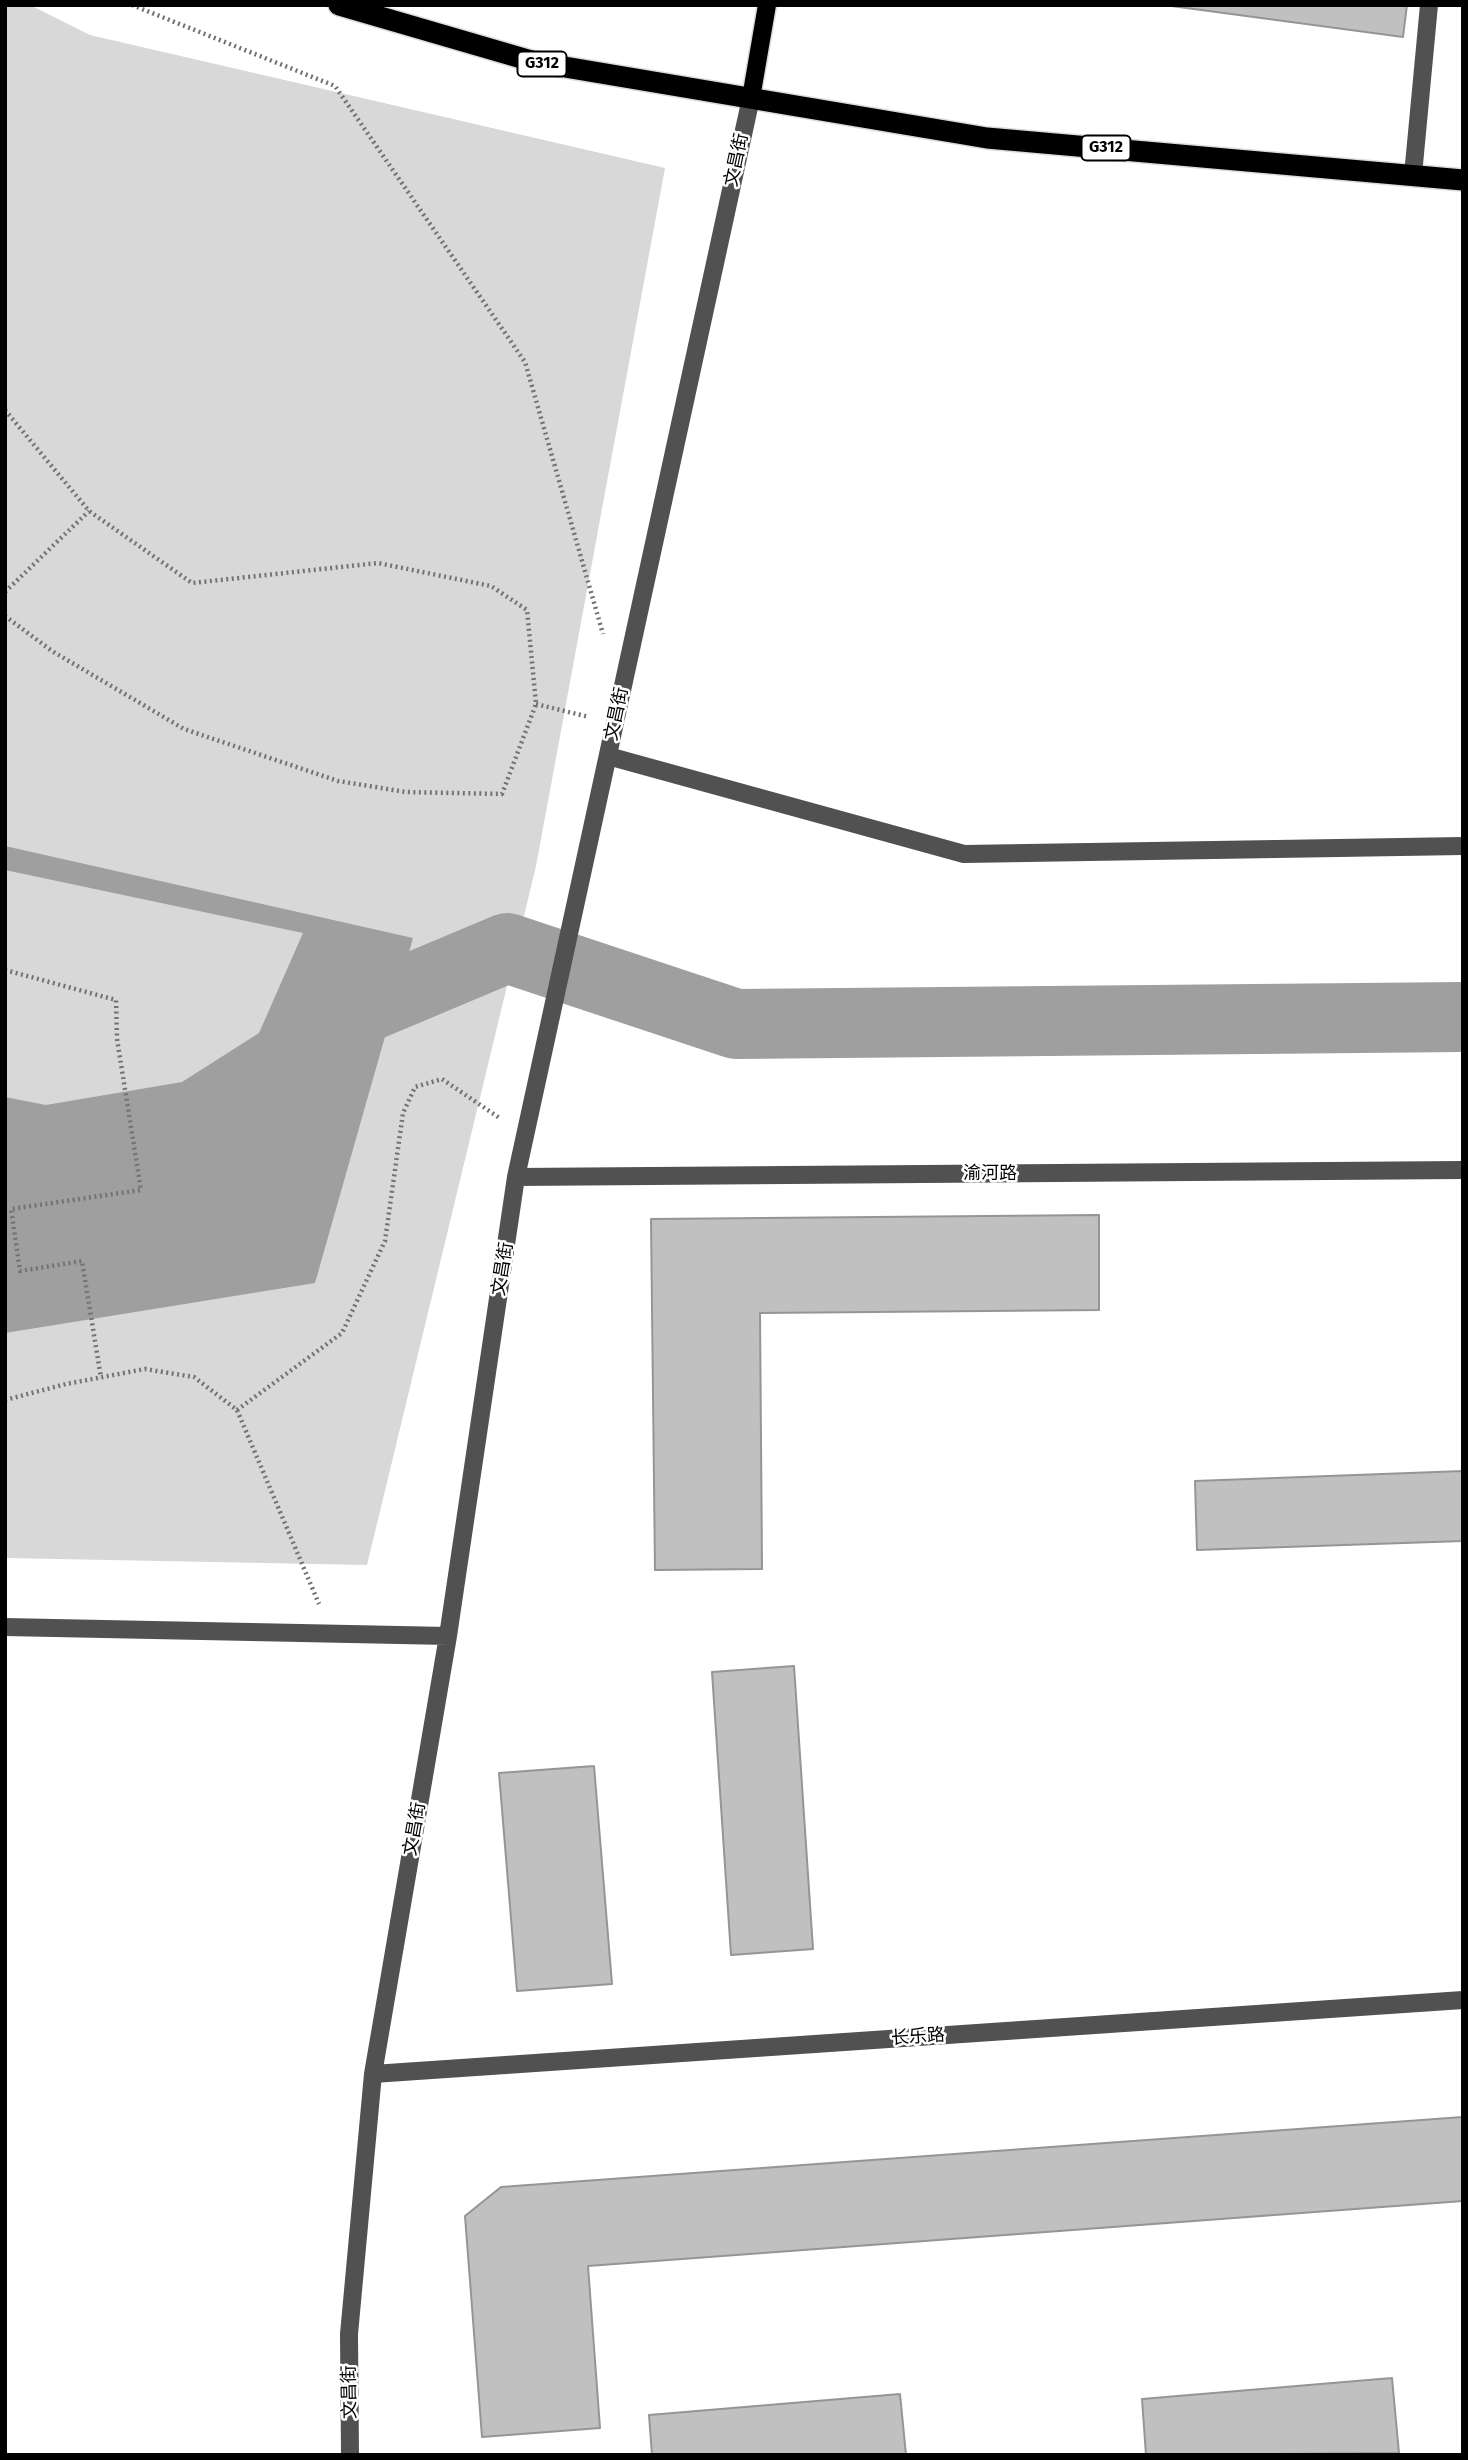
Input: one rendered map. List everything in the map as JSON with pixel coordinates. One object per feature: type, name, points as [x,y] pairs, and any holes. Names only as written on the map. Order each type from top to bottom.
[{"type":"highway","name":"G312","points":[[339,5],[535,62],[987,138],[1463,180]]},
{"type":"main road","points":[[751,98],[768,5]]},
{"type":"street","points":[[1413,175],[1429,5]]},
{"type":"street","name":"文昌街","points":[[351,2455],[349,2334],[373,2074],[448,1636],[516,1177],[751,98]]},
{"type":"street","points":[[608,756],[964,854],[1463,846]]},
{"type":"street","name":"渝河路","points":[[516,1177],[1463,1170]]},
{"type":"street","points":[[5,1627],[448,1636]]},
{"type":"street","name":"长乐路","points":[[373,2074],[1463,2000]]},
{"type":"path","points":[[132,5],[335,86],[525,362],[605,646]]},
{"type":"path","points":[[5,410],[89,511],[192,583],[378,563],[491,586],[527,610],[536,704],[502,794],[406,792],[338,781],[184,729],[52,651],[5,616]]},
{"type":"path","points":[[5,592],[89,511]]},
{"type":"path","points":[[536,704],[615,724]]},
{"type":"path","points":[[5,970],[116,1000],[123,1076],[141,1190],[11,1209],[20,1271],[82,1261],[101,1378]]},
{"type":"path","points":[[237,1410],[342,1333],[385,1241],[403,1114],[415,1087],[442,1079],[525,1135]]},
{"type":"path","points":[[5,1400],[145,1369],[194,1377],[237,1410],[332,1633]]},
{"type":"shaded area","points":[[5,5],[30,5],[90,35],[665,168],[536,866],[367,1565],[5,1558]]},
{"type":"shaded area","points":[[5,846],[413,938],[315,1283],[5,1333],[5,1097],[46,1105],[182,1082],[259,1033],[303,933],[5,870]]},
{"type":"building","points":[[1164,5],[1407,5],[1403,37]]},
{"type":"building","points":[[1099,1215],[1099,1310],[760,1313],[762,1569],[655,1570],[651,1219]]},
{"type":"building","points":[[1463,1471],[1463,1541],[1197,1550],[1195,1481]]},
{"type":"building","points":[[794,1666],[813,1949],[731,1955],[712,1672]]},
{"type":"building","points":[[594,1766],[612,1984],[517,1991],[499,1773]]},
{"type":"building","points":[[1463,2117],[1463,2201],[588,2266],[600,2428],[482,2437],[465,2216],[501,2187]]},
{"type":"building","points":[[1392,2378],[1399,2453],[1146,2455],[1142,2399]]},
{"type":"building","points":[[900,2394],[906,2455],[652,2455],[649,2415]]},
{"type":"waterway","points":[[315,1038],[324,1025],[507,948],[736,1024],[1463,1017]]}]
